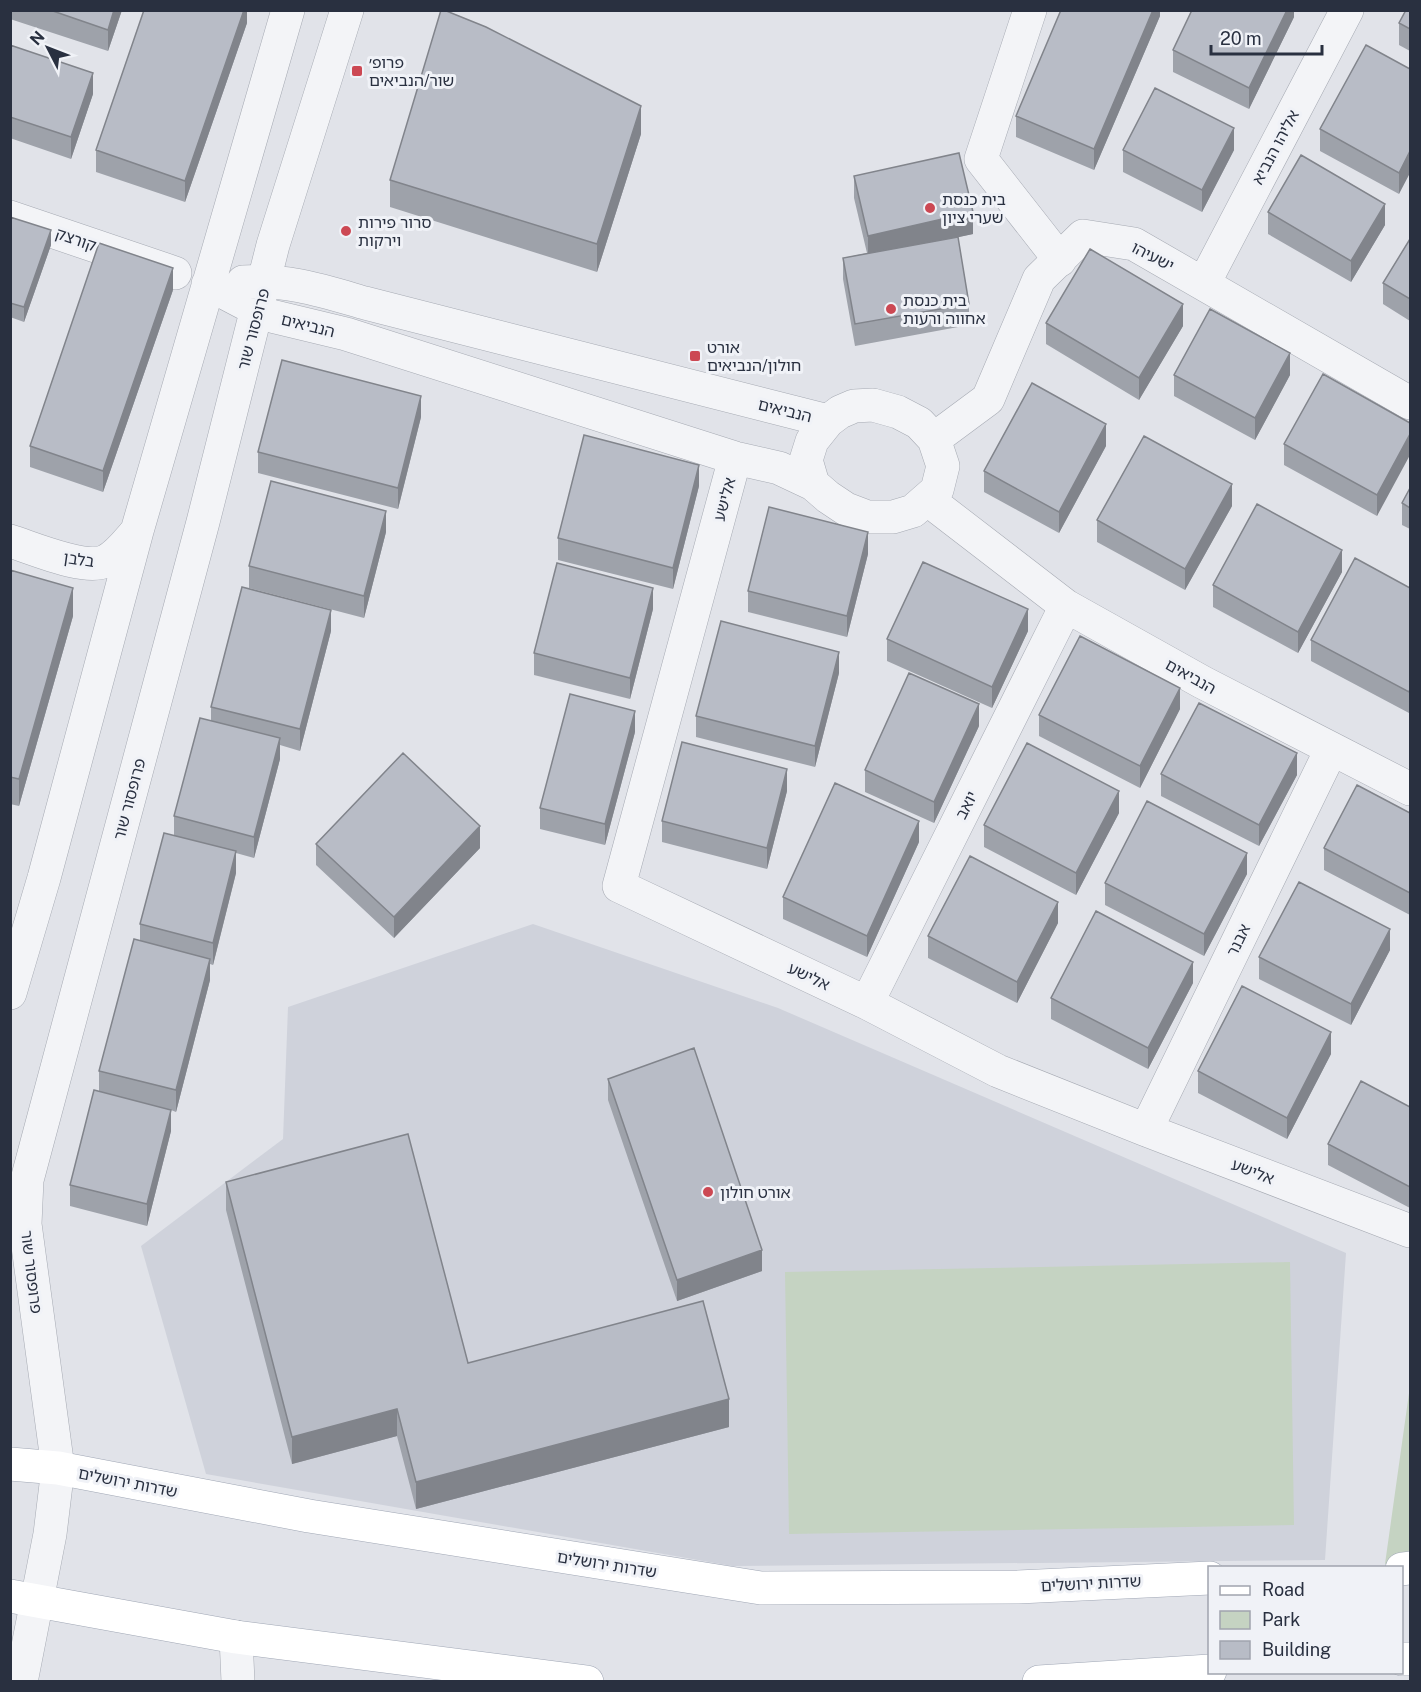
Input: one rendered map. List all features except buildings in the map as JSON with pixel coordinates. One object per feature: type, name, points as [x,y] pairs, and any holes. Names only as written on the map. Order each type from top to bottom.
[{"type":"main road","name":"שדרות ירושלים","points":[[10,1464],[58,1468],[309,1516],[762,1588],[1018,1587],[1208,1578]]},
{"type":"main road","points":[[24,1598],[236,1637],[587,1682]]},
{"type":"main road","points":[[1039,1682],[1208,1671]]},
{"type":"street","points":[[10,993],[44,878],[137,531],[288,10]]},
{"type":"street","name":"פרופסור שור","points":[[21,1682],[24,1598],[50,1534],[58,1468],[25,1224],[27,1180],[273,245],[347,10]]},
{"type":"street","points":[[1030,10],[981,159],[1060,260]]},
{"type":"street","name":"אליהו הנביא","points":[[1203,284],[1347,10]]},
{"type":"street","name":"קורצק","points":[[10,216],[175,273]]},
{"type":"street","name":"ישעיהו","points":[[934,439],[988,399],[1039,279],[1083,236],[1134,244],[1410,402]]},
{"type":"street","points":[[273,245],[278,259],[318,290]]},
{"type":"street","name":"הנביאים","points":[[261,296],[279,281],[828,421]]},
{"type":"street","name":"הנביאים","points":[[208,284],[261,296],[346,334],[735,458],[779,468],[813,484]]},
{"type":"street","points":[[873,405],[898,412],[919,423],[934,439],[943,466],[937,490],[913,511],[893,517],[867,517],[846,509],[813,484],[806,460],[812,441],[828,421],[854,406],[873,405]]},
{"type":"street","name":"אלישע","points":[[735,458],[619,886],[867,1003],[998,1071],[1410,1231]]},
{"type":"street","name":"הנביאים","points":[[927,499],[1066,606],[1202,682],[1410,789]]},
{"type":"street","name":"בלבן","points":[[10,541],[92,564],[105,561],[117,553],[137,531]]},
{"type":"street","name":"יואב","points":[[867,1003],[1066,606]]},
{"type":"street","name":"אבנר","points":[[1146,1130],[1331,750]]},
{"type":"street","points":[[236,1637],[238,1682]]},
{"type":"shaded area","name":"אורט חולון","points":[[533,924],[778,1008],[1346,1253],[1325,1560],[732,1566],[206,1474],[141,1246],[283,1139],[288,1007]]},
{"type":"green space","points":[[1290,1262],[1294,1525],[789,1534],[785,1272]]},
{"type":"green space","points":[[1410,1386],[1410,1563],[1385,1564]]},
{"type":"place","name":"פרופ׳ שור/הנביאים","points":[[357,71]]},
{"type":"place","name":"בית כנסת שערי ציון","points":[[930,208]]},
{"type":"place","name":"סרור פירות וירקות","points":[[346,231]]},
{"type":"place","name":"בית כנסת אחווה ורעות","points":[[891,309]]},
{"type":"place","name":"אורט חולון/הנביאים","points":[[695,356]]},
{"type":"place","name":"אורט חולון","points":[[708,1192]]}]
